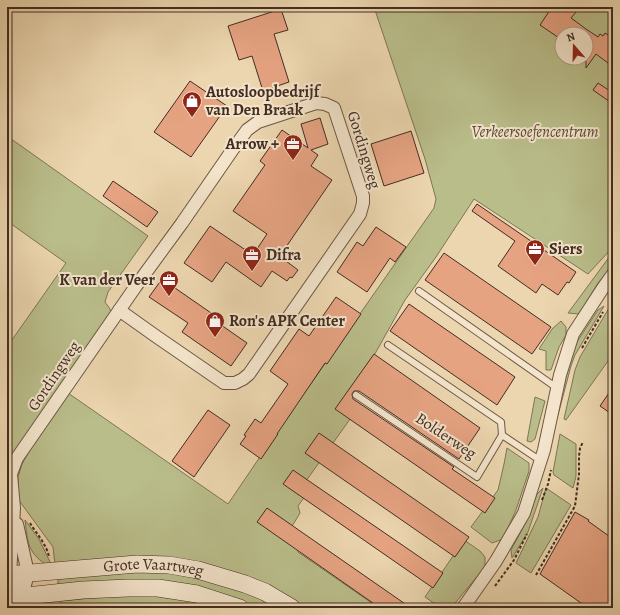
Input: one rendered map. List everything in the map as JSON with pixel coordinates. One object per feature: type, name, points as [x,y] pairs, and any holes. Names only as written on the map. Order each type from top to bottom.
[{"type":"main road","name":"Grote Vaartweg","points":[[9,575],[137,564],[169,565],[198,570],[245,584],[265,592],[292,608]]},
{"type":"main road","name":"Grote Vaartweg","points":[[15,598],[82,590],[158,588],[197,594],[240,608]]},
{"type":"street","name":"Gordingweg","points":[[15,598],[28,573],[14,508],[11,474],[17,458],[119,310],[247,130],[258,122],[316,103],[334,108],[363,196],[364,204],[360,214],[249,374],[235,384],[224,383],[119,310]]},
{"type":"street","points":[[463,608],[496,561],[524,513],[541,461],[560,375],[573,334],[613,274]]},
{"type":"street","name":"Gordingweg","points":[[9,575],[14,508]]},
{"type":"street","points":[[9,575],[15,598]]},
{"type":"lane","points":[[420,291],[557,388]]},
{"type":"lane","points":[[388,344],[501,422],[502,435],[541,461]]},
{"type":"lane","name":"Bolderweg","points":[[356,395],[477,477],[502,435]]},
{"type":"path","points":[[536,575],[575,506],[580,474],[580,448],[583,442]]},
{"type":"path","points":[[14,508],[24,515],[45,546],[48,552],[50,571]]},
{"type":"green space","name":"Verkeersoefencentrum","points":[[374,7],[613,7],[613,247],[588,274],[474,199],[436,257],[405,300],[376,352],[357,382],[346,395],[360,405],[306,481],[313,485],[298,506],[300,513],[291,528],[298,552],[379,608],[301,608],[269,586],[246,577],[55,565],[53,547],[18,499],[18,477],[22,464],[33,445],[68,393],[228,504],[434,208],[436,199],[425,159]]},
{"type":"green space","points":[[7,136],[148,236],[108,292],[105,302],[110,309],[111,314],[7,468],[7,347],[66,263],[7,221]]},
{"type":"green space","points":[[613,252],[613,265],[598,283],[579,314],[568,313]]},
{"type":"green space","points":[[604,306],[575,355],[558,415],[557,408],[575,345],[598,310]]},
{"type":"green space","points":[[613,307],[613,354],[566,420],[564,419],[575,370],[580,357],[609,308]]},
{"type":"green space","points":[[561,321],[566,327],[566,335],[559,347],[551,370],[546,370],[546,351],[539,349],[552,329]]},
{"type":"green space","points":[[535,397],[545,401],[535,439],[531,442],[527,441]]},
{"type":"green space","points":[[560,434],[576,444],[576,476],[573,488],[554,475],[553,472]]},
{"type":"green space","points":[[507,448],[529,463],[529,471],[516,510],[503,539],[492,543],[471,527],[498,490]]},
{"type":"green space","points":[[543,488],[528,532],[512,558],[511,550],[526,522],[537,494]]},
{"type":"green space","points":[[546,488],[571,505],[531,573],[516,563],[538,517]]},
{"type":"green space","points":[[25,520],[39,539],[51,564],[46,565],[32,551],[28,541]]},
{"type":"green space","points":[[464,540],[480,551],[485,557],[485,567],[451,608],[441,608],[425,597]]},
{"type":"green space","points":[[137,571],[169,573],[229,585],[280,608],[256,608],[239,599],[58,586],[58,579]]},
{"type":"green space","points":[[134,594],[186,596],[225,608],[61,608],[60,601]]},
{"type":"green space","points":[[51,601],[52,608],[7,608],[7,607]]},
{"type":"building","points":[[552,7],[569,7],[576,12],[571,18],[582,26],[554,26],[554,35],[540,25]]},
{"type":"building","points":[[281,9],[288,30],[274,34],[289,82],[263,91],[252,56],[239,60],[228,26]]},
{"type":"building","points":[[605,33],[613,38],[613,56],[608,63],[596,54],[594,57],[594,34],[598,37],[600,34],[603,36]]},
{"type":"building","points":[[190,81],[227,106],[191,157],[154,132]]},
{"type":"building","points":[[598,83],[613,93],[613,104],[593,90]]},
{"type":"building","points":[[320,118],[328,144],[311,150],[318,155],[311,166],[332,180],[286,247],[289,248],[282,258],[298,270],[292,278],[290,277],[287,281],[272,271],[261,287],[226,262],[212,282],[184,263],[210,226],[253,255],[267,234],[233,211],[265,165],[260,161],[282,130],[308,148],[301,124]]},
{"type":"building","points":[[411,131],[424,173],[384,186],[371,144]]},
{"type":"building","points":[[113,181],[158,212],[147,227],[103,196]]},
{"type":"building","points":[[477,204],[576,272],[569,283],[567,282],[558,295],[542,284],[536,293],[498,266],[515,241],[472,211]]},
{"type":"building","points":[[376,227],[406,247],[395,262],[390,258],[367,292],[337,272],[357,242],[363,246]]},
{"type":"building","points":[[444,253],[551,327],[532,354],[425,280]]},
{"type":"building","points":[[162,279],[214,315],[211,318],[247,343],[231,366],[182,332],[188,323],[149,297]]},
{"type":"building","points":[[336,297],[361,314],[327,364],[325,363],[261,459],[240,444],[246,436],[244,435],[255,419],[261,423],[288,384],[270,371],[299,329],[309,336]]},
{"type":"building","points":[[409,304],[515,377],[497,405],[390,331]]},
{"type":"building","points":[[374,354],[480,428],[459,459],[359,391],[354,391],[352,394],[353,399],[454,467],[452,469],[495,498],[485,513],[335,409]]},
{"type":"building","points":[[613,387],[613,415],[600,406]]},
{"type":"building","points":[[208,410],[230,425],[194,477],[172,461]]},
{"type":"building","points":[[319,433],[469,537],[455,557],[305,453]]},
{"type":"building","points":[[293,470],[443,573],[433,588],[283,484]]},
{"type":"building","points":[[267,508],[411,608],[380,608],[257,522]]},
{"type":"building","points":[[575,512],[589,520],[588,521],[613,539],[613,608],[588,608],[540,574]]},
{"type":"place","name":"Autosloopbedrijf van Den Braak","points":[[192,118]]},
{"type":"place","name":"Arrow +","points":[[293,161]]},
{"type":"place","name":"Siers","points":[[535,266]]},
{"type":"place","name":"Difra","points":[[252,272]]},
{"type":"place","name":"K van der Veer","points":[[169,297]]},
{"type":"place","name":"Ron's APK Center","points":[[215,338]]}]
